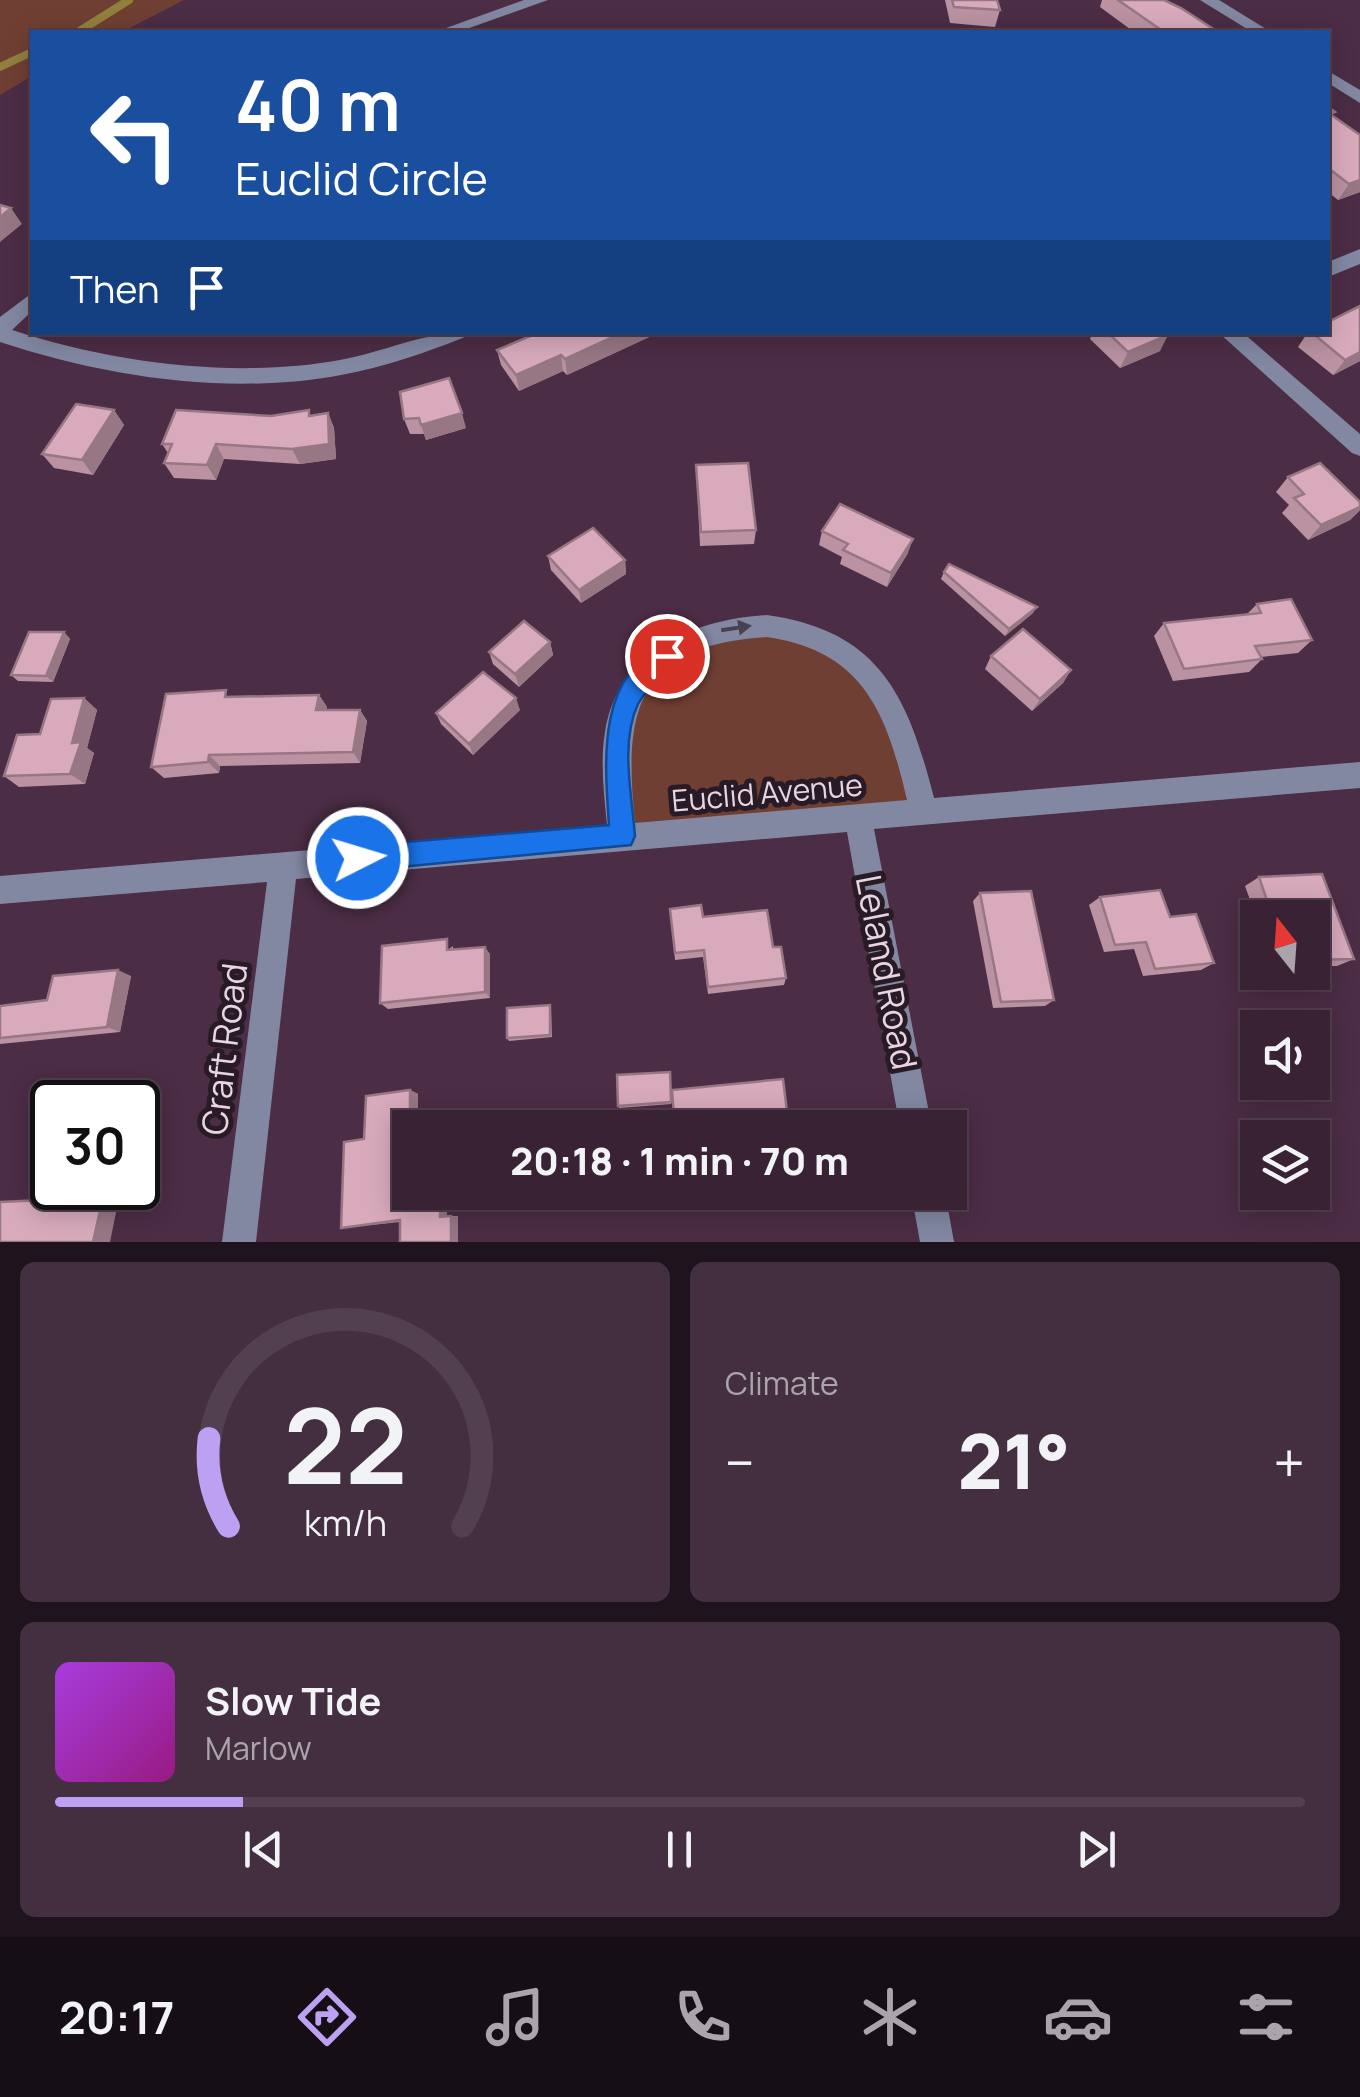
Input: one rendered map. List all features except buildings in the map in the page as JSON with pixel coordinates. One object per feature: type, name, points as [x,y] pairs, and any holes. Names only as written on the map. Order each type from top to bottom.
[{"type":"street","points":[[449,30],[540,0]]},
{"type":"street","points":[[1208,0],[1260,30]]},
{"type":"street","points":[[1330,77],[1360,98]]},
{"type":"street","points":[[1330,269],[1360,256]]},
{"type":"street","points":[[30,302],[0,332],[99,360],[243,378],[302,375],[360,365],[449,335]]},
{"type":"street","points":[[1231,335],[1360,448]]},
{"type":"street","points":[[622,836],[617,762],[619,729],[627,700],[646,674],[694,640],[722,630],[753,626],[783,626],[812,635],[854,658],[893,709],[907,741],[924,812]]},
{"type":"street","name":"Euclid Avenue","points":[[0,890],[1360,775]]},
{"type":"street","name":"Leland Road","points":[[858,817],[913,1110]]},
{"type":"street","name":"Craft Road","points":[[239,1242],[283,865]]},
{"type":"street","points":[[931,1210],[937,1242]]},
{"type":"shaded area","points":[[0,0],[184,0],[126,30],[30,30],[30,77],[0,95]]},
{"type":"shaded area","points":[[753,625],[854,658],[924,812],[622,836],[619,729],[667,656]]},
{"type":"waterway","points":[[81,30],[129,0]]},
{"type":"waterway","points":[[0,67],[30,53]]},
{"type":"route","points":[[358,858],[622,836],[619,729],[627,700],[646,674],[667,656]]}]
